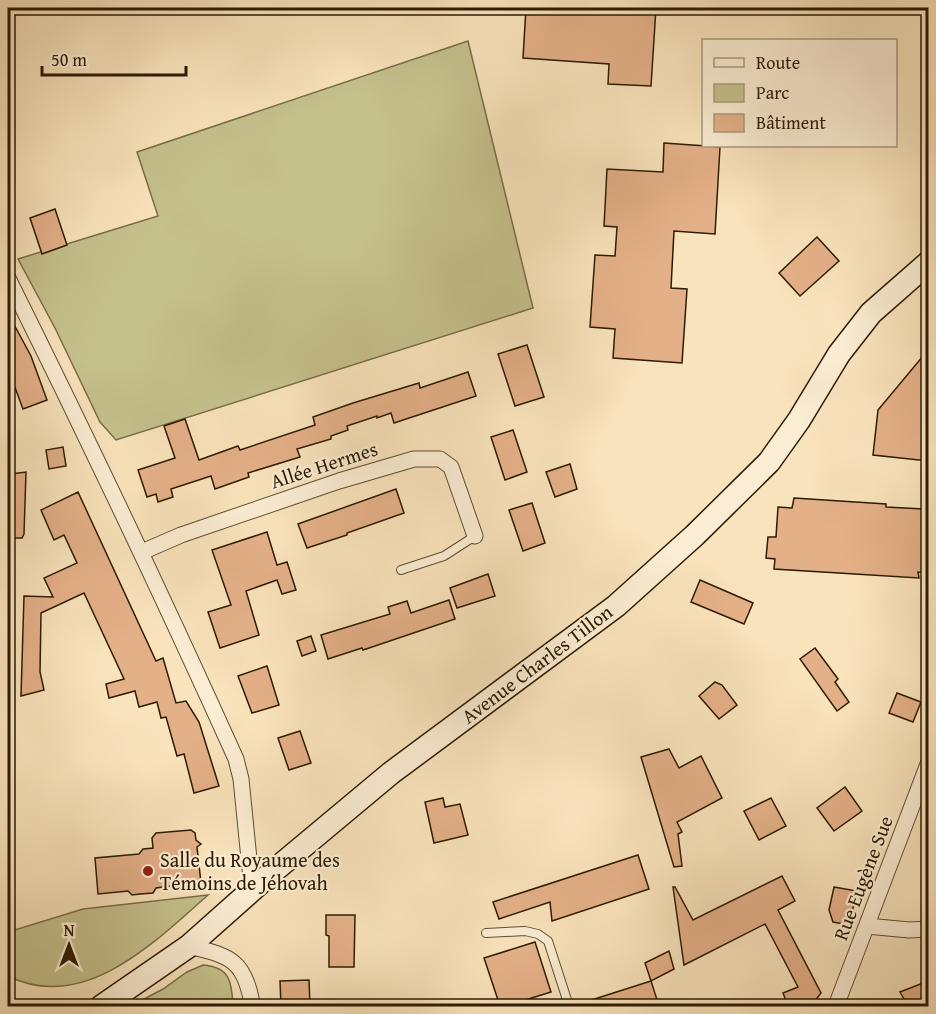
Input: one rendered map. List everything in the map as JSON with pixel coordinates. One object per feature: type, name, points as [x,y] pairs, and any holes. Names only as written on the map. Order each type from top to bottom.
[{"type":"street","name":"Avenue Charles Tillon","points":[[87,1006],[107,1003],[189,946],[252,889],[391,773],[608,613],[658,570],[768,462],[800,420],[839,354],[871,313],[920,275],[928,263]]},
{"type":"street","points":[[8,278],[142,552],[236,759],[241,779],[252,889]]},
{"type":"street","name":"Allée Hermes","points":[[142,552],[181,535],[339,481],[414,459],[440,459],[451,467],[475,536]]},
{"type":"street","name":"Rue Eugène Sue","points":[[836,1006],[928,764]]},
{"type":"street","points":[[867,926],[909,930],[928,929]]},
{"type":"street","points":[[189,946],[218,955],[234,963],[246,982],[252,1006]]},
{"type":"lane","points":[[401,570],[444,556],[475,536]]},
{"type":"lane","points":[[486,933],[525,931],[538,934],[548,941],[569,1006]]},
{"type":"green space","points":[[468,41],[533,308],[116,440],[100,422],[55,328],[18,259],[158,216],[137,152]]},
{"type":"green space","points":[[208,895],[142,951],[117,967],[91,979],[64,986],[36,985],[8,976],[8,932],[83,909]]},
{"type":"green space","points":[[203,965],[219,969],[228,977],[233,1006],[131,1006],[163,989],[187,972]]},
{"type":"building","points":[[526,8],[656,8],[651,86],[608,84],[609,64],[523,58]]},
{"type":"building","points":[[664,143],[720,147],[715,234],[674,231],[671,288],[687,289],[682,363],[613,358],[615,329],[590,327],[595,255],[615,256],[617,227],[604,226],[607,169],[663,172]]},
{"type":"building","points":[[55,209],[67,245],[42,254],[30,218]]},
{"type":"building","points":[[817,237],[839,261],[800,296],[779,273]]},
{"type":"building","points":[[11,319],[31,356],[47,400],[23,409],[13,382],[8,384]]},
{"type":"building","points":[[527,345],[544,397],[515,406],[498,354]]},
{"type":"building","points":[[928,350],[928,461],[873,455],[878,410]]},
{"type":"building","points":[[468,372],[476,396],[394,423],[391,413],[347,426],[348,430],[331,436],[331,439],[297,449],[300,457],[248,473],[249,477],[215,489],[211,476],[171,489],[173,497],[158,502],[156,494],[147,497],[138,470],[175,458],[164,426],[185,419],[199,460],[238,446],[240,450],[315,425],[313,417],[353,403],[419,383],[420,388]]},
{"type":"building","points":[[513,430],[527,472],[505,480],[491,437]]},
{"type":"building","points":[[63,447],[66,466],[49,469],[46,450]]},
{"type":"building","points":[[570,464],[577,489],[555,497],[546,472]]},
{"type":"building","points":[[26,472],[24,534],[22,538],[8,538],[11,474]]},
{"type":"building","points":[[396,489],[404,513],[307,548],[298,524]]},
{"type":"building","points":[[78,492],[156,661],[163,658],[176,703],[186,701],[199,722],[219,786],[194,793],[184,754],[177,756],[166,717],[161,718],[157,702],[139,707],[135,691],[109,698],[106,684],[124,679],[84,593],[41,613],[40,672],[44,690],[21,696],[24,596],[53,597],[44,578],[77,563],[64,535],[54,540],[41,510]]},
{"type":"building","points":[[794,498],[886,504],[886,507],[923,509],[922,513],[928,514],[928,573],[918,572],[919,578],[774,569],[775,559],[766,558],[768,537],[776,537],[778,507],[792,508]]},
{"type":"building","points":[[532,503],[545,543],[523,551],[509,510]]},
{"type":"building","points":[[267,532],[277,565],[287,562],[296,590],[282,594],[277,580],[246,591],[259,635],[220,648],[208,612],[231,605],[212,550]]},
{"type":"building","points":[[488,574],[495,596],[457,608],[450,588]]},
{"type":"building","points":[[700,580],[753,603],[744,624],[691,602]]},
{"type":"building","points":[[449,600],[455,619],[363,650],[362,648],[328,659],[321,635],[390,614],[388,607],[407,601],[411,613]]},
{"type":"building","points":[[311,636],[316,651],[302,656],[297,641]]},
{"type":"building","points":[[815,648],[838,679],[835,682],[849,702],[837,711],[800,659]]},
{"type":"building","points":[[267,666],[279,705],[252,713],[238,676]]},
{"type":"building","points":[[715,682],[722,685],[737,705],[719,719],[699,696]]},
{"type":"building","points":[[897,693],[921,702],[913,722],[889,713]]},
{"type":"building","points":[[300,731],[311,763],[289,770],[278,738]]},
{"type":"building","points":[[669,749],[679,768],[701,756],[722,798],[677,822],[682,832],[678,834],[682,866],[674,867],[641,757]]},
{"type":"building","points":[[845,787],[862,811],[834,831],[817,808]]},
{"type":"building","points":[[443,798],[445,807],[460,804],[468,835],[434,843],[425,802]]},
{"type":"building","points":[[771,798],[786,826],[759,840],[744,811]]},
{"type":"building","name":"Salle du Royaume des Témoins de Jéhovah","points":[[191,830],[201,844],[197,847],[201,883],[197,889],[176,891],[171,886],[156,888],[153,893],[132,895],[128,891],[98,894],[95,858],[139,854],[143,849],[153,848],[152,838],[156,833]]},
{"type":"building","points":[[638,855],[649,889],[552,921],[550,902],[499,919],[493,902]]},
{"type":"building","points":[[782,876],[795,901],[778,910],[821,993],[811,1006],[788,1006],[783,993],[798,987],[765,924],[684,965],[673,887],[693,920]]},
{"type":"building","points":[[834,887],[857,891],[849,925],[833,922],[829,910]]},
{"type":"building","points":[[326,915],[355,915],[354,967],[329,967]]},
{"type":"building","points":[[535,942],[551,992],[500,1006],[484,958]]},
{"type":"building","points":[[669,951],[674,969],[651,981],[645,963]]},
{"type":"building","points":[[309,980],[310,1005],[281,1006],[280,981]]},
{"type":"building","points":[[651,981],[659,1006],[583,1006],[582,1003]]},
{"type":"building","points":[[928,981],[928,1006],[908,1006],[900,992]]},
{"type":"place","name":"Salle du Royaume des Témoins de Jéhovah","points":[[148,871]]}]
